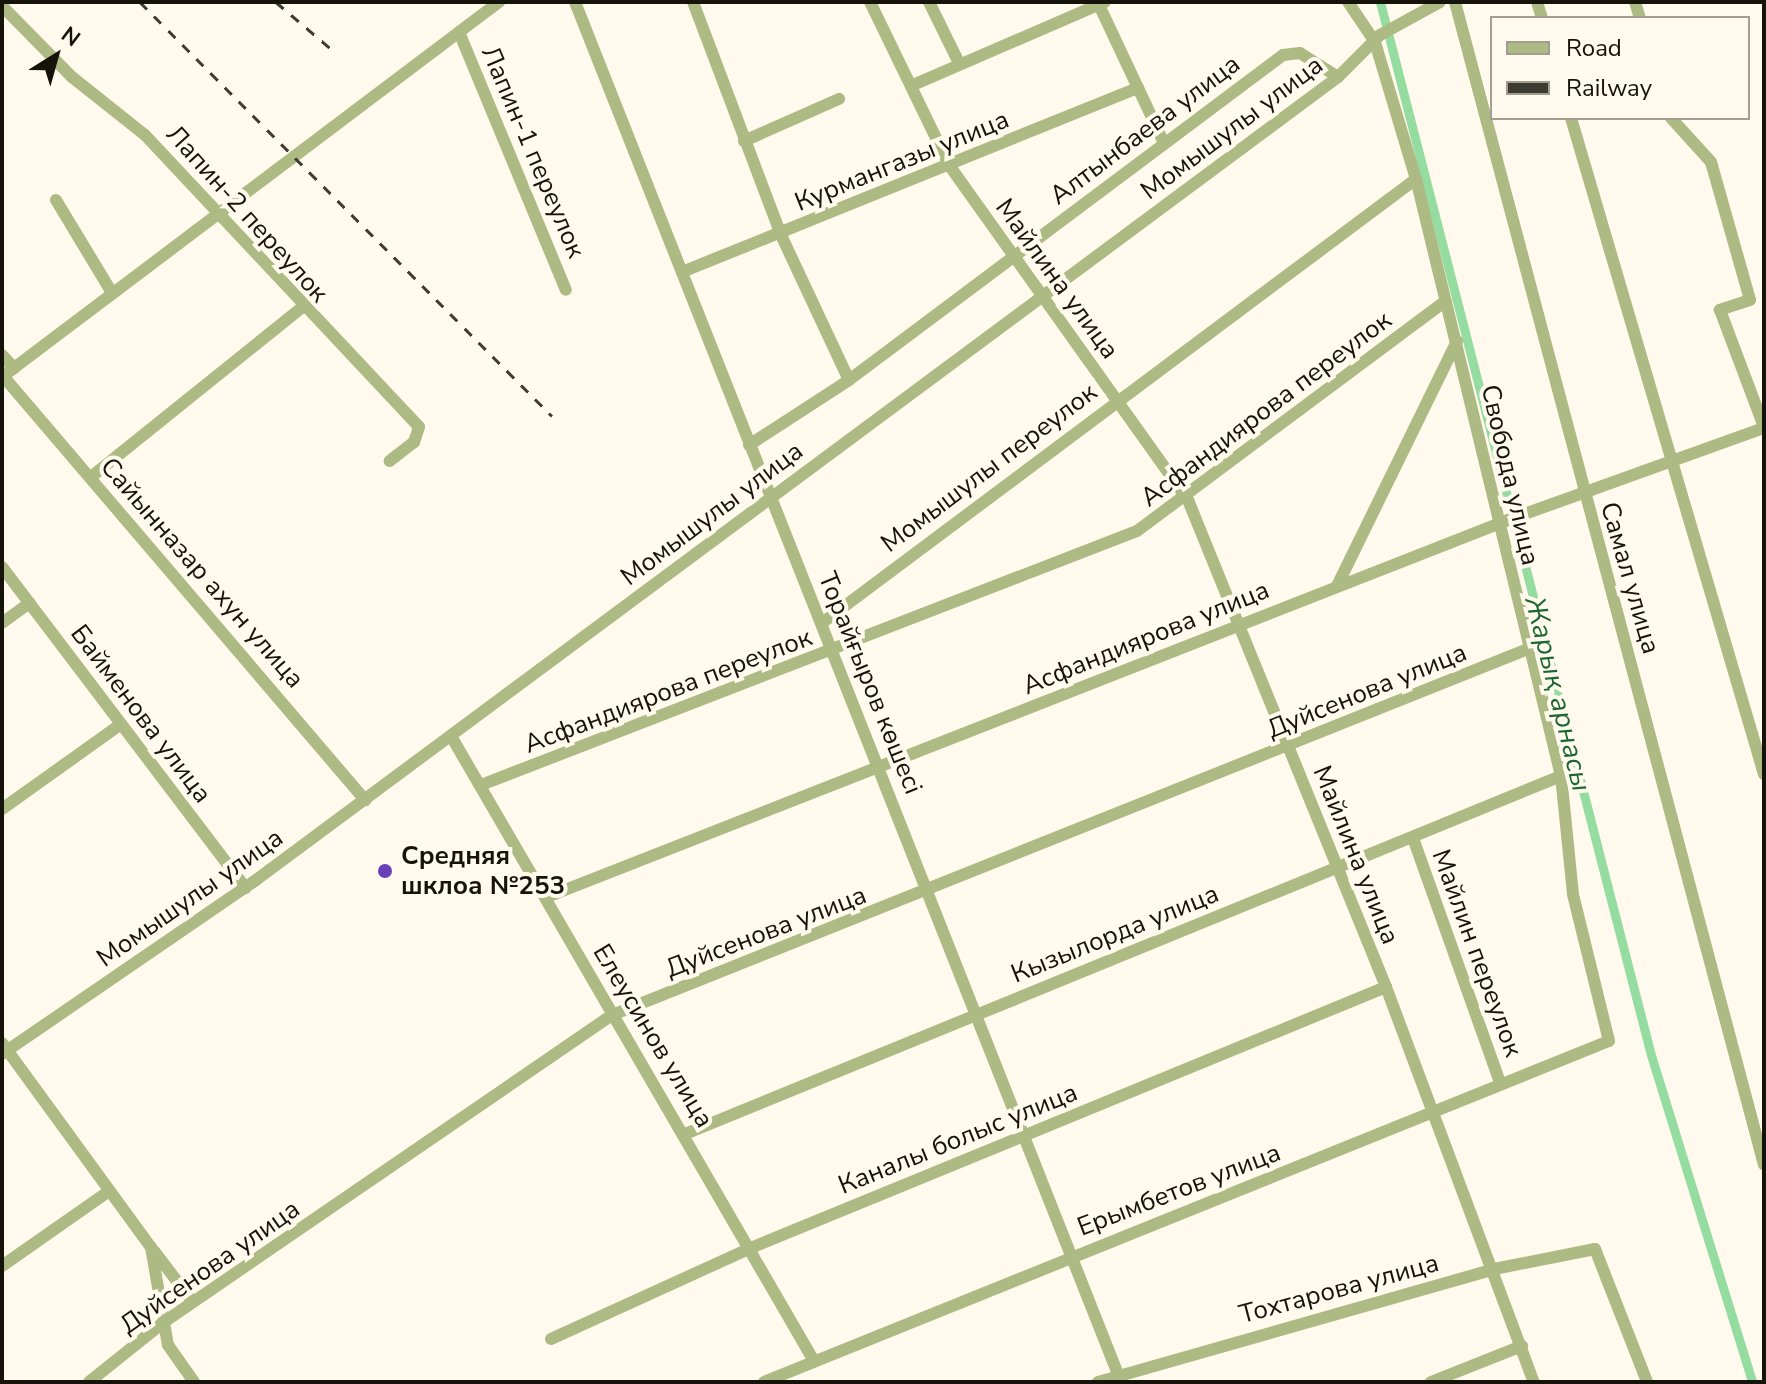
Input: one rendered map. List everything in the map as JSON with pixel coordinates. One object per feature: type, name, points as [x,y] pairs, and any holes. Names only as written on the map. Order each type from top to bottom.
[{"type":"street","points":[[6,374],[499,2]]},
{"type":"street","name":"Торайғыров көшесі","points":[[575,2],[1119,1378]]},
{"type":"street","points":[[693,2],[781,235],[849,380]]},
{"type":"street","name":"Майлина улица","points":[[870,2],[913,85],[949,165],[1010,259],[1043,296],[1188,500],[1242,623],[1334,870],[1386,987],[1432,1114],[1486,1246],[1534,1382]]},
{"type":"street","points":[[930,2],[959,63]]},
{"type":"street","name":"Свобода улица","points":[[1348,2],[1378,38],[1503,522],[1528,649],[1561,776],[1573,894],[1609,1041]]},
{"type":"street","name":"Момышулы улица","points":[[4,1049],[246,888],[1338,77],[1378,38],[1440,2]]},
{"type":"street","name":"Самал улица","points":[[1455,2],[1578,495],[1764,1165]]},
{"type":"street","points":[[913,85],[1102,3],[1164,143]]},
{"type":"street","name":"Лапин-2 переулок","points":[[2,6],[145,135],[301,308],[419,427],[414,442],[390,461]]},
{"type":"street","name":"Лапин-1 переулок","points":[[459,32],[566,290]]},
{"type":"street","name":"Алтынбаева улица","points":[[749,445],[849,380],[1283,55],[1300,53],[1338,77]]},
{"type":"street","name":"Курмангазы улица","points":[[682,272],[781,235],[1138,88]]},
{"type":"street","points":[[744,141],[839,99]]},
{"type":"street","points":[[1572,120],[1764,774]]},
{"type":"street","points":[[1673,120],[1715,175],[1750,300],[1720,310],[1764,427]]},
{"type":"street","name":"Момышулы переулок","points":[[822,623],[1116,399],[1416,179]]},
{"type":"street","points":[[56,200],[112,293]]},
{"type":"street","name":"Асфандиярова переулок","points":[[481,785],[1070,561],[1188,500],[1446,301]]},
{"type":"street","points":[[91,477],[301,308]]},
{"type":"street","points":[[1337,586],[1457,341]]},
{"type":"street","name":"Сайынназар ахун улица","points":[[2,355],[6,374],[365,800]]},
{"type":"street","name":"Асфандиярова улица","points":[[547,897],[1337,586],[1764,427]]},
{"type":"street","name":"Байменова улица","points":[[2,567],[246,888]]},
{"type":"street","points":[[2,623],[30,603]]},
{"type":"street","name":"Дуйсенова улица","points":[[89,1382],[164,1322],[612,1015],[929,892],[1528,649]]},
{"type":"street","points":[[2,809],[121,724]]},
{"type":"street","name":"Елеусинов улица","points":[[451,736],[547,897],[612,1015],[753,1247],[814,1361]]},
{"type":"street","name":"Кызылорда улица","points":[[685,1134],[1561,776]]},
{"type":"street","name":"Майлин переулок","points":[[1413,838],[1500,1083]]},
{"type":"street","name":"Каналы болыс улица","points":[[551,1339],[753,1247],[1386,987]]},
{"type":"street","name":"Ерымбетов улица","points":[[764,1382],[1609,1041]]},
{"type":"street","points":[[4,1049],[193,1302]]},
{"type":"street","points":[[2,1266],[109,1191]]},
{"type":"street","points":[[151,1247],[168,1345],[194,1382]]},
{"type":"street","name":"Тохтарова улица","points":[[1098,1382],[1494,1269],[1595,1249],[1647,1382]]},
{"type":"street","points":[[1431,1382],[1522,1346]]},
{"type":"waterway","name":"Жарық арнасы","points":[[1380,2],[1651,1055],[1752,1382]]},
{"type":"railway","points":[[140,2],[552,416]]},
{"type":"railway","points":[[276,2],[337,54]]},
{"type":"place","name":"Средняя шклоа №253","points":[[385,871]]}]
